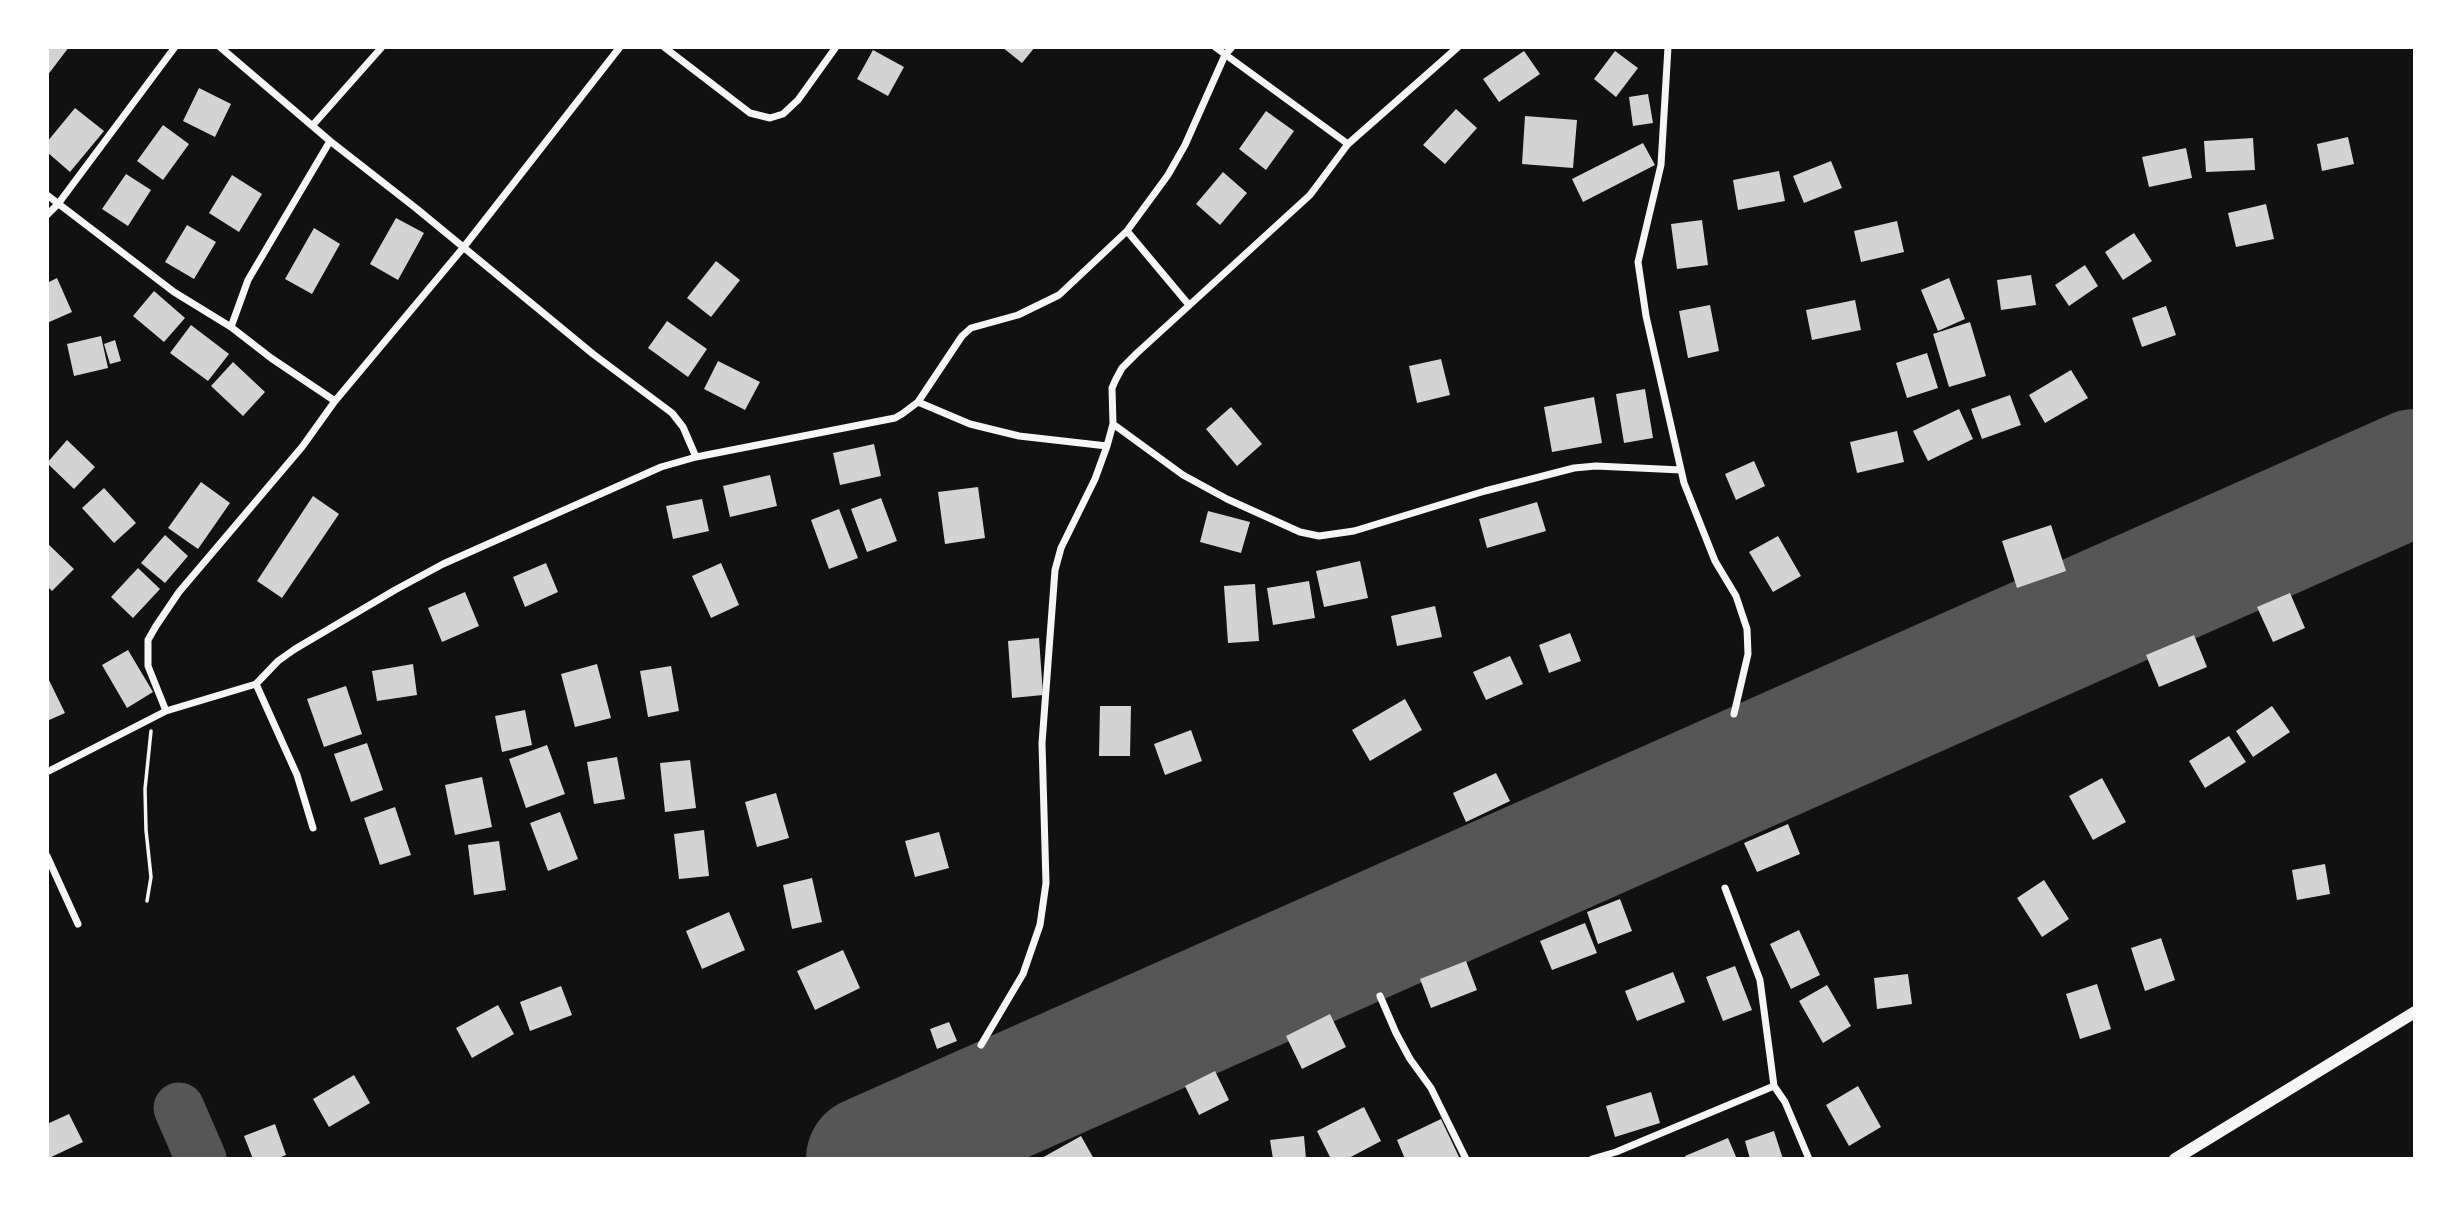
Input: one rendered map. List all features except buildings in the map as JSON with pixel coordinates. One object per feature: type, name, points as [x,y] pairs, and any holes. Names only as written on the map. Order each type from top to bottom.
[{"type":"main road","points":[[2175,1159],[2415,1012]]},
{"type":"street","points":[[47,215],[175,47]]},
{"type":"street","points":[[220,47],[330,141],[593,354],[672,413],[683,427],[696,457]]},
{"type":"street","points":[[312,126],[382,47]]},
{"type":"street","points":[[166,710],[148,666],[148,640],[179,592],[302,447],[335,401],[463,248],[620,47]]},
{"type":"street","points":[[664,47],[750,113],[770,118],[783,114],[798,100],[836,47]]},
{"type":"street","points":[[1214,47],[1348,144]]},
{"type":"street","points":[[47,772],[166,710],[256,684],[278,661],[295,649],[443,564],[661,467],[696,457],[895,418],[918,402],[962,336],[971,328],[1018,315],[1059,295],[1127,231],[1168,175],[1185,145],[1225,55],[1232,47]]},
{"type":"street","points":[[981,1045],[1023,974],[1040,925],[1046,883],[1042,743],[1055,570],[1061,548],[1096,479],[1107,446],[1113,424],[1112,388],[1122,368],[1310,195],[1348,144],[1458,47]]},
{"type":"street","points":[[1668,47],[1661,164],[1638,262],[1648,328],[1681,471],[1715,561],[1736,596],[1747,629],[1748,654],[1734,715]]},
{"type":"street","points":[[231,327],[248,280],[330,141]]},
{"type":"street","points":[[47,195],[174,292],[231,327],[335,401]]},
{"type":"street","points":[[1127,231],[1189,305]]},
{"type":"street","points":[[918,402],[970,424],[1019,436],[1107,446]]},
{"type":"street","points":[[1113,424],[1184,474],[1227,499],[1300,532],[1318,536],[1354,531],[1485,491],[1574,468],[1596,466],[1681,471]]},
{"type":"street","points":[[256,684],[297,775],[313,828]]},
{"type":"street","points":[[47,856],[78,924]]},
{"type":"street","points":[[1725,888],[1760,980],[1774,1086],[1785,1102],[1808,1159]]},
{"type":"street","points":[[1380,996],[1396,1033],[1410,1059],[1431,1088],[1465,1159]]},
{"type":"street","points":[[1592,1159],[1616,1152],[1774,1086]]},
{"type":"path","points":[[147,901],[151,877],[145,789],[153,719]]},
{"type":"taxiway","points":[[179,1108],[201,1159]]},
{"type":"runway","points":[[869,1159],[2415,472]]}]
